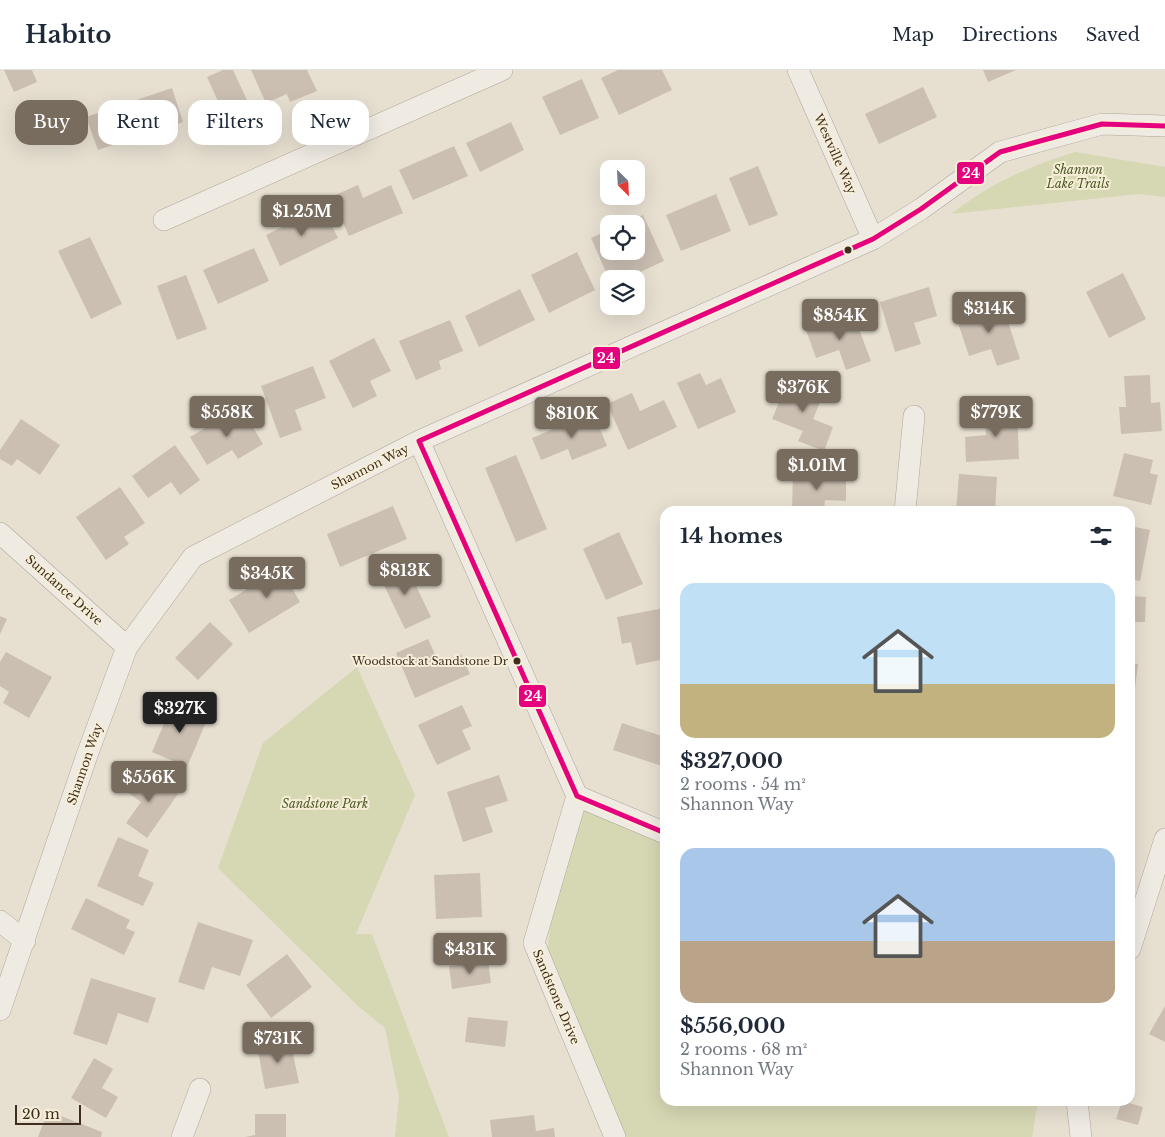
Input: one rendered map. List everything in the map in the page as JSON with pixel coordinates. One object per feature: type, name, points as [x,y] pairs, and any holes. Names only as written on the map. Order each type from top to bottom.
[{"type":"street","points":[[164,220],[502,70]]},
{"type":"street","name":"Westville Way","points":[[798,70],[873,238]]},
{"type":"street","name":"Shannon Way","points":[[0,1010],[87,755],[127,647],[193,557],[419,441],[873,238],[921,209],[1000,152],[1102,124],[1165,126]]},
{"type":"street","points":[[905,506],[914,416]]},
{"type":"street","points":[[419,441],[577,796],[660,831]]},
{"type":"street","name":"Sundance Drive","points":[[0,533],[127,647]]},
{"type":"street","name":"Sandstone Drive","points":[[577,796],[534,943],[615,1137]]},
{"type":"street","points":[[1135,933],[1165,839]]},
{"type":"street","points":[[0,921],[25,940]]},
{"type":"street","points":[[182,1137],[200,1089]]},
{"type":"street","points":[[1078,1106],[1081,1137]]},
{"type":"green space","name":"Shannon Lake Trails","points":[[1075,152],[1165,167],[1165,197],[1139,194],[951,214],[980,194],[1010,177],[1042,163]]},
{"type":"green space","name":"Sandstone Park","points":[[357,667],[415,795],[356,934],[372,934],[449,1137],[395,1137],[399,1097],[385,1028],[358,1006],[218,868],[263,743]]},
{"type":"green space","points":[[566,797],[660,821],[660,1106],[1037,1106],[1032,1137],[618,1137],[546,961]]},
{"type":"building","points":[[4,70],[32,70],[37,82],[14,92]]},
{"type":"building","points":[[223,70],[233,70],[247,100],[217,100],[207,77]]},
{"type":"building","points":[[251,70],[307,70],[317,91],[290,102],[287,94],[273,100],[265,100]]},
{"type":"building","points":[[618,70],[662,70],[672,90],[619,115],[601,78]]},
{"type":"building","points":[[983,70],[1016,70],[988,82]]},
{"type":"building","points":[[582,79],[599,118],[560,135],[542,97]]},
{"type":"building","points":[[923,87],[937,117],[879,144],[865,114]]},
{"type":"building","points":[[172,88],[176,100],[136,100]]},
{"type":"building","points":[[178,107],[183,122],[178,124]]},
{"type":"building","points":[[98,113],[98,145],[113,145],[98,150],[88,122],[88,116]]},
{"type":"building","points":[[511,122],[524,150],[480,172],[466,143]]},
{"type":"building","points":[[454,146],[468,176],[413,200],[399,170]]},
{"type":"building","points":[[758,166],[778,215],[749,226],[729,178]]},
{"type":"building","points":[[358,185],[363,198],[391,185],[403,213],[349,236],[331,197]]},
{"type":"building","points":[[716,194],[731,231],[681,251],[666,215]]},
{"type":"building","points":[[323,207],[338,238],[280,266],[266,235]]},
{"type":"building","points":[[645,219],[664,261],[644,270],[605,270],[601,260],[645,260]]},
{"type":"building","points":[[600,234],[600,258],[591,238]]},
{"type":"building","points":[[90,237],[122,304],[91,319],[58,251]]},
{"type":"building","points":[[254,248],[269,281],[218,304],[203,270]]},
{"type":"building","points":[[577,252],[595,290],[549,313],[531,275]]},
{"type":"building","points":[[1123,273],[1146,319],[1109,338],[1086,292]]},
{"type":"building","points":[[186,275],[207,329],[177,340],[157,286]]},
{"type":"building","points":[[929,287],[937,316],[914,323],[921,344],[895,352],[880,302]]},
{"type":"building","points":[[520,289],[535,320],[479,347],[465,316]]},
{"type":"building","points":[[1002,303],[1020,359],[997,366],[991,349],[969,356],[956,317]]},
{"type":"building","points":[[853,313],[871,361],[846,370],[839,350],[816,358],[806,330]]},
{"type":"building","points":[[450,320],[463,351],[439,361],[441,369],[416,380],[399,341]]},
{"type":"building","points":[[374,338],[391,371],[370,381],[377,396],[353,408],[329,361]]},
{"type":"building","points":[[313,366],[326,398],[295,410],[302,430],[280,438],[261,386]]},
{"type":"building","points":[[700,373],[706,385],[721,378],[736,412],[698,429],[677,383]]},
{"type":"building","points":[[1150,375],[1151,403],[1160,402],[1162,431],[1121,434],[1119,407],[1126,407],[1124,376]]},
{"type":"building","points":[[790,376],[825,390],[813,419],[833,427],[824,451],[798,441],[803,431],[772,419]]},
{"type":"building","points":[[632,393],[640,411],[664,400],[677,427],[628,450],[607,404]]},
{"type":"building","points":[[241,407],[263,444],[238,459],[232,450],[207,465],[190,437]]},
{"type":"building","points":[[1017,408],[1019,459],[966,462],[965,437],[986,435],[984,409]]},
{"type":"building","points":[[593,412],[607,446],[572,460],[568,449],[541,460],[532,438]]},
{"type":"building","points":[[21,419],[60,445],[40,475],[17,459],[12,466],[0,459],[0,450]]},
{"type":"building","points":[[175,445],[200,480],[180,495],[171,482],[148,498],[132,476]]},
{"type":"building","points":[[1124,453],[1153,460],[1150,473],[1158,475],[1151,505],[1113,496]]},
{"type":"building","points":[[516,455],[547,529],[516,542],[485,468]]},
{"type":"building","points":[[793,473],[846,474],[846,501],[825,500],[824,506],[792,506]]},
{"type":"building","points":[[959,474],[997,477],[995,506],[956,506]]},
{"type":"building","points":[[120,487],[145,523],[124,537],[129,544],[106,560],[76,517]]},
{"type":"building","points":[[393,506],[407,539],[340,567],[327,534]]},
{"type":"building","points":[[1135,527],[1150,530],[1140,581],[1135,580]]},
{"type":"building","points":[[619,532],[643,584],[606,600],[583,549]]},
{"type":"building","points":[[405,563],[431,617],[405,629],[379,575]]},
{"type":"building","points":[[289,564],[300,583],[292,588],[300,602],[249,633],[229,600]]},
{"type":"building","points":[[1135,596],[1146,597],[1145,622],[1135,622]]},
{"type":"building","points":[[660,609],[660,660],[636,665],[631,642],[622,644],[617,617]]},
{"type":"building","points":[[0,616],[7,619],[0,634]]},
{"type":"building","points":[[210,622],[233,644],[198,680],[175,658]]},
{"type":"building","points":[[428,639],[439,663],[461,654],[470,674],[415,698],[396,653]]},
{"type":"building","points":[[6,652],[52,677],[29,718],[3,703],[9,692],[0,686],[0,662]]},
{"type":"building","points":[[1135,664],[1138,664],[1135,688]]},
{"type":"building","points":[[174,700],[209,715],[187,767],[152,752]]},
{"type":"building","points":[[462,705],[472,726],[462,730],[471,749],[437,765],[418,725]]},
{"type":"building","points":[[622,723],[660,735],[660,765],[613,750]]},
{"type":"building","points":[[142,770],[178,794],[147,838],[126,823],[141,802],[127,792]]},
{"type":"building","points":[[499,775],[508,801],[485,808],[493,832],[463,842],[447,792]]},
{"type":"building","points":[[118,837],[149,850],[138,876],[154,883],[143,906],[97,886]]},
{"type":"building","points":[[480,873],[482,917],[436,919],[434,875]]},
{"type":"building","points":[[86,898],[130,920],[126,928],[135,932],[124,955],[71,929]]},
{"type":"building","points":[[198,922],[253,940],[240,976],[212,967],[204,990],[178,982]]},
{"type":"building","points":[[287,954],[312,987],[271,1018],[246,985]]},
{"type":"building","points":[[488,961],[491,983],[452,989],[449,966]]},
{"type":"building","points":[[91,978],[156,998],[148,1023],[118,1013],[107,1045],[73,1034]]},
{"type":"building","points":[[1165,1006],[1165,1042],[1149,1034]]},
{"type":"building","points":[[468,1017],[508,1021],[505,1047],[465,1042]]},
{"type":"building","points":[[290,1039],[299,1083],[265,1089],[257,1045]]},
{"type":"building","points":[[94,1058],[113,1069],[102,1088],[118,1097],[106,1118],[71,1098]]},
{"type":"building","points":[[1135,1105],[1143,1107],[1138,1125],[1116,1119],[1120,1106]]},
{"type":"building","points":[[48,1111],[102,1132],[101,1137],[38,1137]]},
{"type":"building","points":[[255,1114],[286,1114],[286,1137],[245,1137],[255,1135]]},
{"type":"building","points":[[534,1115],[536,1131],[554,1128],[555,1137],[492,1137],[490,1120]]},
{"type":"transit line","name":"24","points":[[419,441],[873,239],[921,209],[1000,152],[1102,124],[1165,126]]},
{"type":"transit line","name":"24","points":[[419,441],[577,796],[660,831]]},
{"type":"place","name":"Woodstock at Sandstone Dr","points":[[517,661]]}]
